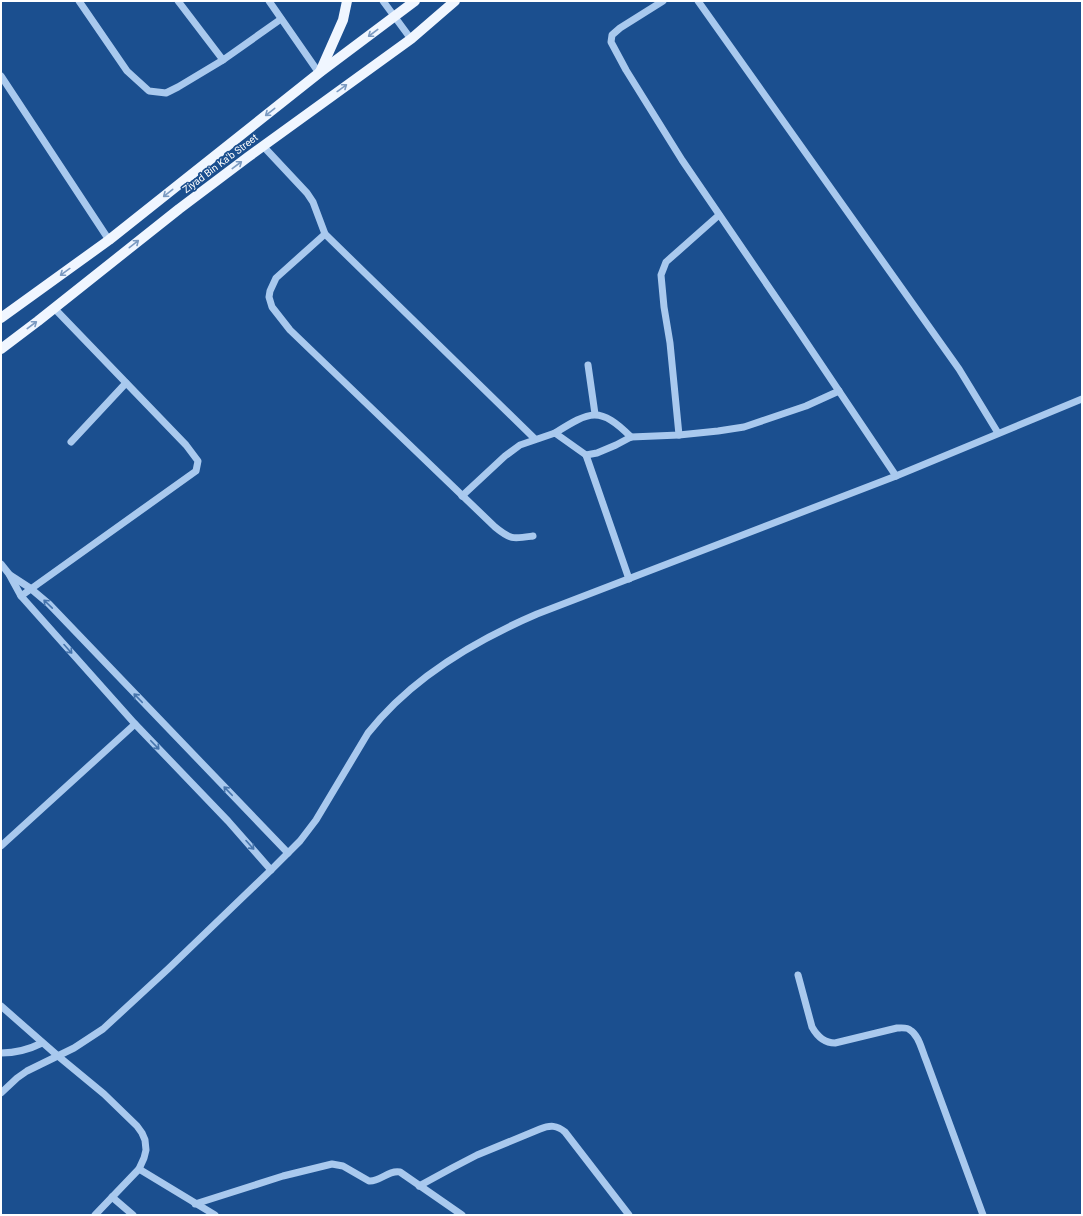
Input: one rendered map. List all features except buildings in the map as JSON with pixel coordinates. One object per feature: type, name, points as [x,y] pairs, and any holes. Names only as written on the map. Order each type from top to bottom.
[{"type":"main road","points":[[319,73],[343,20],[348,1]]},
{"type":"main road","name":"Ziyad Bin Ka'b Street","points":[[1,318],[109,240],[319,73],[415,1]]},
{"type":"main road","name":"Ziyad Bin Ka'b Street","points":[[1,349],[179,209],[410,38],[455,1]]},
{"type":"street","points":[[79,1],[127,71],[149,91],[166,93],[223,60],[281,19]]},
{"type":"street","points":[[178,1],[223,60]]},
{"type":"street","points":[[269,1],[319,73]]},
{"type":"street","points":[[383,1],[410,38]]},
{"type":"street","points":[[663,1],[620,28],[612,35],[612,42],[626,70],[682,160],[896,476]]},
{"type":"street","points":[[698,1],[959,369],[998,433]]},
{"type":"street","points":[[1,76],[109,240]]},
{"type":"street","points":[[263,146],[307,193],[313,202],[325,234],[535,439]]},
{"type":"street","points":[[679,435],[670,343],[664,307],[661,275],[666,262],[719,215]]},
{"type":"street","points":[[325,234],[276,278],[270,291],[270,301],[272,307],[290,330],[462,496],[508,537],[516,538],[533,536]]},
{"type":"street","points":[[20,596],[196,471],[198,461],[186,445],[54,308]]},
{"type":"street","points":[[588,366],[595,414]]},
{"type":"street","points":[[71,442],[126,383]]},
{"type":"street","points":[[586,455],[603,451],[631,437],[679,435],[744,427],[806,406],[839,391]]},
{"type":"street","points":[[1,1092],[27,1071],[88,1040],[104,1029],[168,969],[288,853],[316,820],[368,733],[392,705],[410,688],[466,650],[500,631],[537,614],[896,476],[1082,399]]},
{"type":"street","points":[[462,496],[505,456],[520,445],[555,433],[576,419],[595,414],[614,421],[631,437]]},
{"type":"street","points":[[555,433],[586,455],[629,579]]},
{"type":"street","points":[[1,564],[10,574],[49,604],[288,853]]},
{"type":"street","points":[[10,574],[20,596],[135,724],[228,821],[271,870]]},
{"type":"street","points":[[1,846],[135,724]]},
{"type":"street","points":[[798,975],[812,1027],[815,1033],[825,1041],[835,1043],[897,1028],[911,1030],[917,1038],[926,1060],[983,1215]]},
{"type":"street","points":[[1,1006],[42,1043],[104,1094],[137,1126],[145,1140],[146,1150],[139,1169],[95,1215]]},
{"type":"street","points":[[1,1053],[28,1050],[42,1043]]},
{"type":"street","points":[[419,1186],[477,1155],[546,1126],[556,1126],[564,1132],[629,1215]]},
{"type":"street","points":[[195,1204],[283,1176],[332,1164],[343,1166],[369,1181],[374,1181],[395,1172],[400,1172],[462,1215]]},
{"type":"street","points":[[139,1169],[215,1215]]},
{"type":"street","points":[[112,1197],[133,1215]]}]
